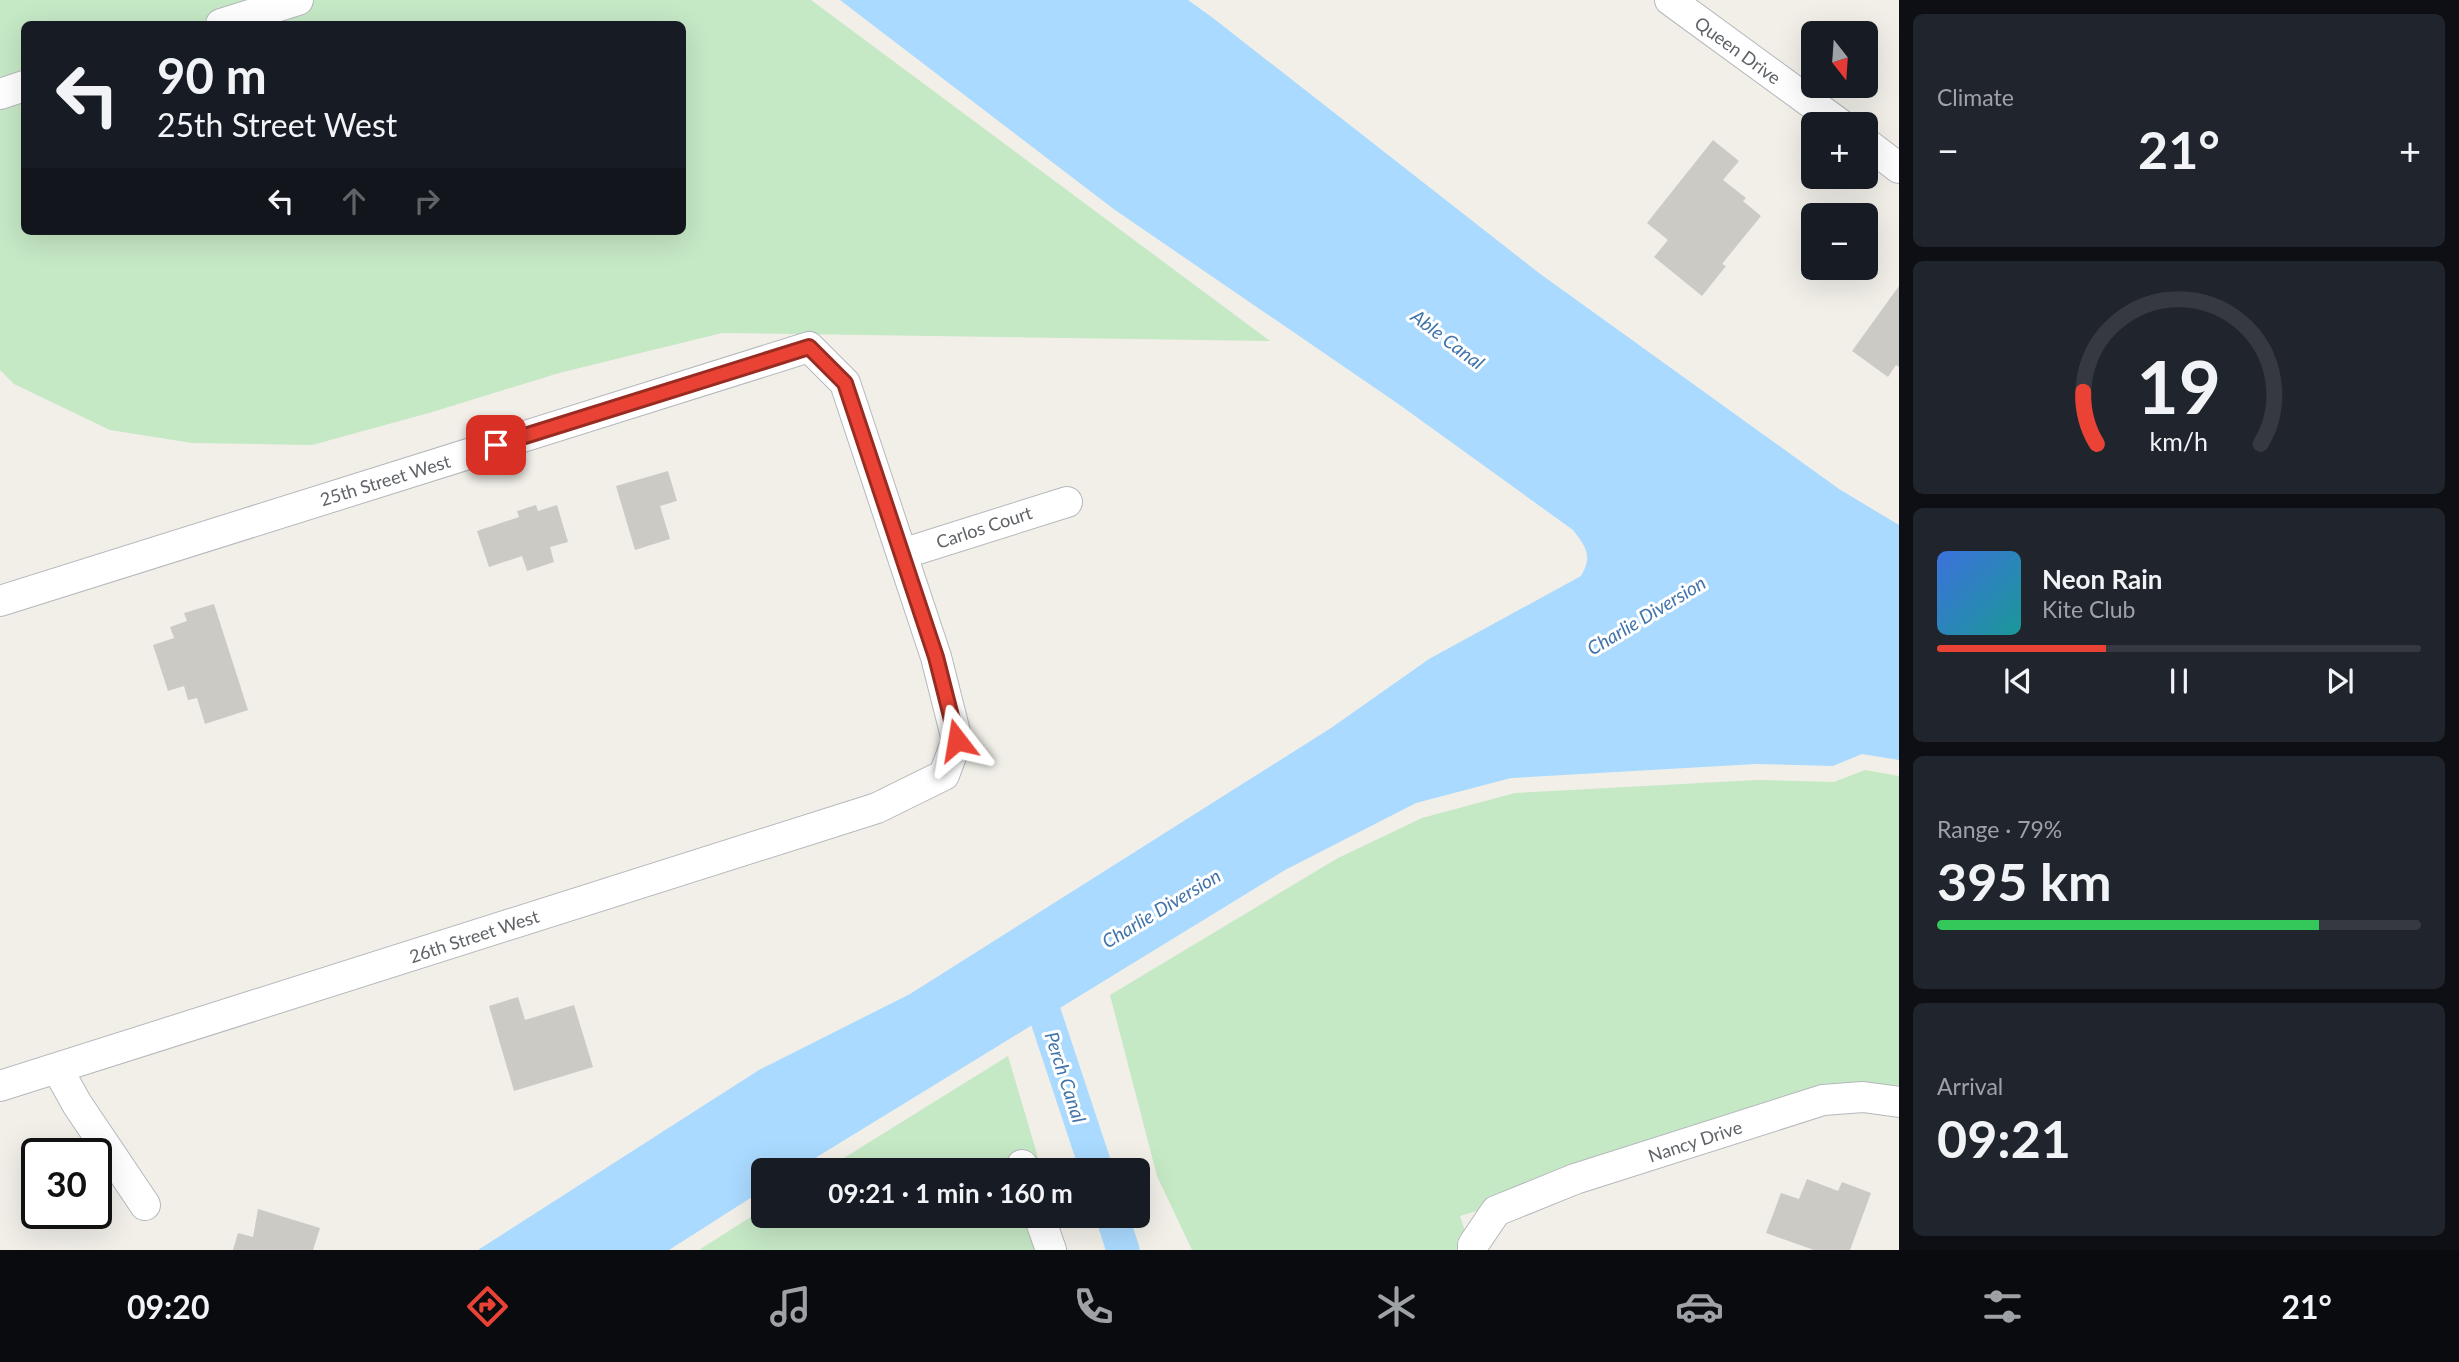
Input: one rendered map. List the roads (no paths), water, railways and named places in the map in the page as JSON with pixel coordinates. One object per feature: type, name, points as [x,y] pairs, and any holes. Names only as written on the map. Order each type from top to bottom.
[{"type":"street","points":[[231,21],[298,0]]},
{"type":"street","name":"Queen Drive","points":[[1670,0],[1824,112]]},
{"type":"street","points":[[0,94],[21,87]]},
{"type":"street","points":[[1878,152],[1899,168]]},
{"type":"street","name":"25th Street West","points":[[0,601],[809,347],[845,383],[902,554]]},
{"type":"street","name":"Carlos Court","points":[[902,554],[1067,502]]},
{"type":"street","name":"26th Street West","points":[[0,1086],[877,808],[944,775],[957,740],[936,657],[902,554]]},
{"type":"street","points":[[57,1068],[77,1104],[145,1205]]},
{"type":"street","name":"Nancy Drive","points":[[1473,1250],[1473,1245],[1496,1211],[1575,1179],[1823,1100],[1863,1097],[1899,1102]]},
{"type":"street","points":[[1043,1228],[1051,1250]]},
{"type":"water","points":[[840,0],[1188,0],[1539,273],[1839,489],[1899,525],[1899,760],[1862,754],[1833,766],[1756,764],[1511,778],[1416,803],[1285,870],[815,1158],[751,1158],[751,1198],[669,1250],[478,1250],[759,1070],[910,994],[1331,728],[1429,659],[1581,576],[1587,557],[1573,530],[1397,403],[1115,210]]},
{"type":"waterway","name":"Perch Canal","points":[[1035,984],[1093,1158]]},
{"type":"waterway","name":"Perch Canal","points":[[1116,1228],[1123,1250]]},
{"type":"water label","name":"Able Canal","points":[[1448,339]]},
{"type":"water label","name":"Charlie Diversion","points":[[1646,615]]},
{"type":"water label","name":"Charlie Diversion","points":[[1161,908]]}]
